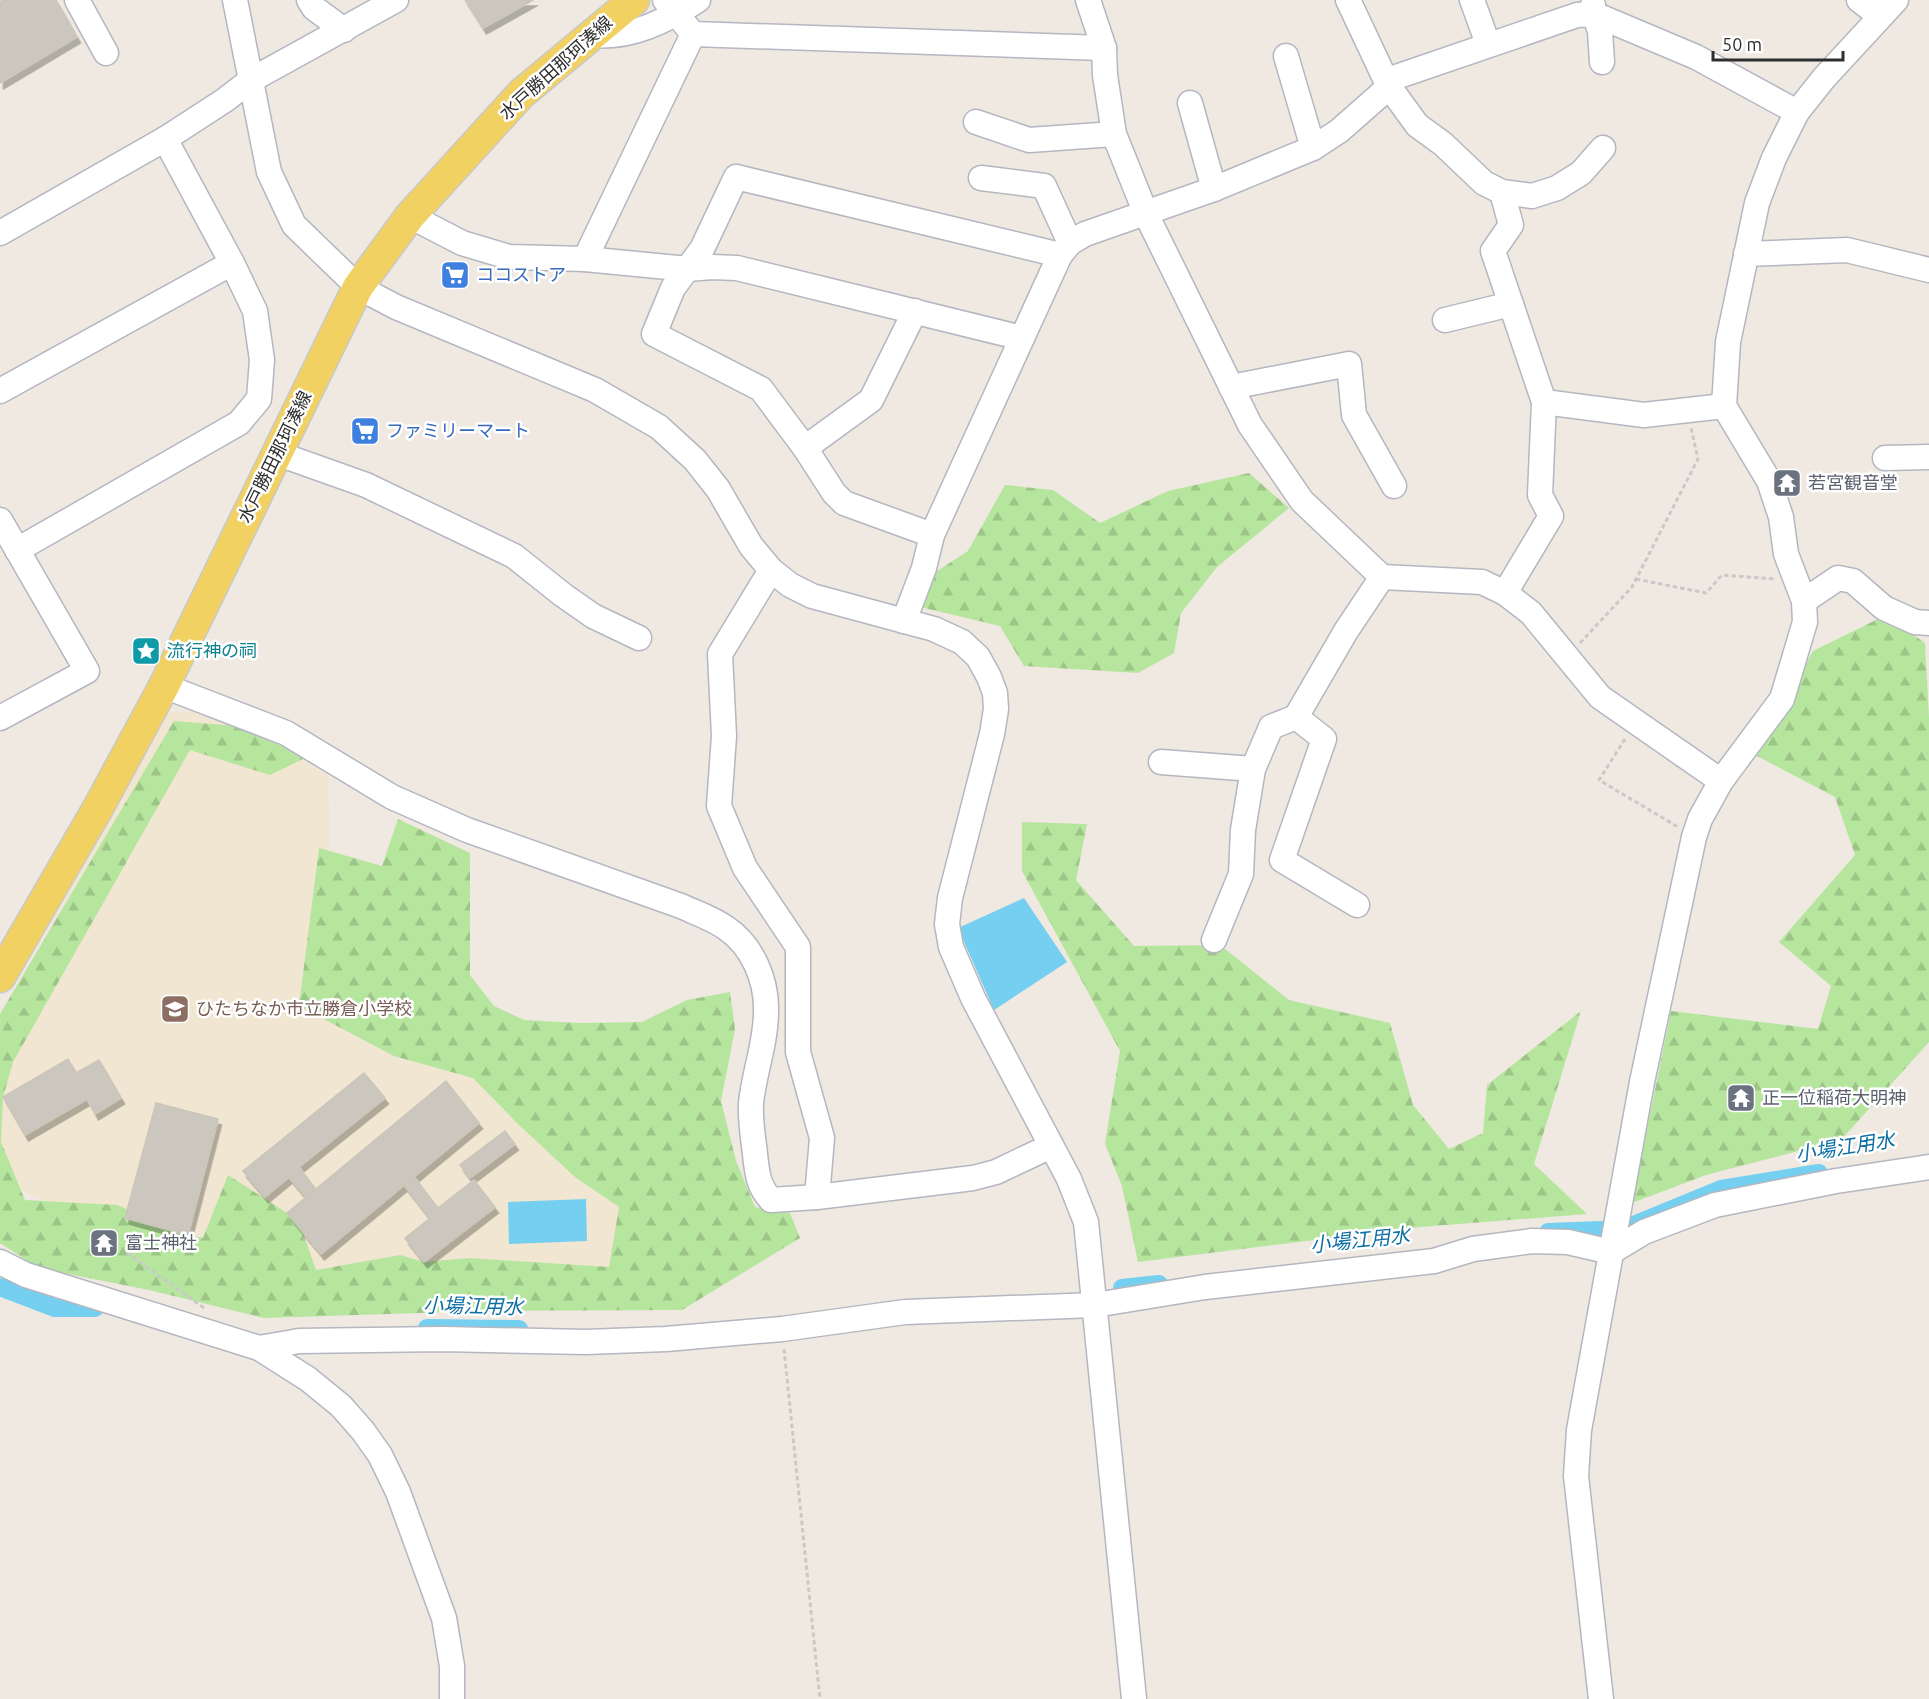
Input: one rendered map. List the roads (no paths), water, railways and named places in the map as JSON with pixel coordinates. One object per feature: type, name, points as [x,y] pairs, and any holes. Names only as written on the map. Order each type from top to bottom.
[{"type":"main road","name":"水戸勝田那珂湊線","points":[[0,977],[98,808],[164,686],[358,286],[410,216],[521,94],[634,0]]},
{"type":"street","points":[[77,0],[106,53]]},
{"type":"street","points":[[235,0],[269,172],[294,225],[358,286],[396,307],[595,390],[659,427],[695,460],[718,489],[751,546],[771,570],[790,585],[812,596],[934,629],[962,642],[978,657],[989,677],[996,693],[992,734],[958,864],[947,924],[951,947],[973,998],[1069,1179],[1086,1222],[1134,1699]]},
{"type":"street","points":[[309,0],[314,8],[344,30]]},
{"type":"street","points":[[0,233],[165,139],[251,80],[396,0]]},
{"type":"street","points":[[592,35],[636,33],[671,7],[698,0]]},
{"type":"street","points":[[1088,0],[1104,48],[1105,75],[1114,134],[1146,213],[1250,425],[1302,501],[1382,577],[1482,582],[1505,592],[1531,613],[1600,697],[1721,781]]},
{"type":"street","points":[[1348,0],[1388,85],[1417,125],[1443,144],[1484,183],[1502,192],[1532,196],[1557,188],[1581,173],[1603,148]]},
{"type":"street","points":[[1472,0],[1488,44]]},
{"type":"street","points":[[1601,1699],[1576,1476],[1579,1430],[1642,1082],[1694,837],[1700,819],[1721,781],[1782,699],[1805,622],[1799,591],[1786,554],[1781,517],[1769,481],[1724,406],[1728,342],[1756,203],[1774,158],[1797,112],[1824,78],[1888,8],[1859,0]]},
{"type":"street","points":[[671,7],[693,34],[1104,48]]},
{"type":"street","points":[[904,621],[924,568],[932,535],[1065,249],[1085,234],[1214,189],[1313,148],[1339,131],[1382,94],[1395,77],[1577,15],[1594,7]]},
{"type":"street","points":[[1594,7],[1600,31],[1602,62]]},
{"type":"street","points":[[1594,7],[1696,57],[1797,112]]},
{"type":"street","points":[[585,260],[693,34]]},
{"type":"street","points":[[1286,56],[1313,148]]},
{"type":"street","points":[[1190,103],[1214,189]]},
{"type":"street","points":[[976,122],[1029,140],[1114,134]]},
{"type":"street","points":[[17,550],[239,423],[259,399],[262,360],[255,312],[232,262],[165,139]]},
{"type":"street","points":[[932,535],[844,502],[834,494],[805,448],[761,389],[654,334],[673,288],[702,249],[736,177],[1065,249]]},
{"type":"street","points":[[981,178],[1044,186],[1065,249]]},
{"type":"street","points":[[1502,192],[1511,225],[1493,251],[1544,402],[1540,495],[1551,516],[1505,592]]},
{"type":"street","points":[[410,216],[462,243],[509,257],[585,260],[688,269],[737,268],[1022,338]]},
{"type":"street","points":[[1746,254],[1847,250],[1929,270]]},
{"type":"street","points":[[0,391],[232,262]]},
{"type":"street","points":[[1445,320],[1511,304]]},
{"type":"street","points":[[805,448],[871,400],[915,312]]},
{"type":"street","points":[[1231,387],[1349,364],[1354,415],[1394,486]]},
{"type":"street","points":[[1544,402],[1644,415],[1724,406]]},
{"type":"street","points":[[276,453],[366,485],[514,556],[562,595],[586,611],[639,638]]},
{"type":"street","points":[[1885,458],[1929,457]]},
{"type":"street","points":[[0,520],[87,671],[0,718]]},
{"type":"street","points":[[771,570],[720,654],[724,736],[719,806],[745,868],[798,947],[798,1052],[822,1138],[817,1197]]},
{"type":"street","points":[[1214,940],[1241,874],[1243,830],[1253,769],[1271,727],[1296,717],[1346,631],[1382,577]]},
{"type":"street","points":[[1799,591],[1838,578],[1853,580],[1884,608],[1915,622],[1929,623]]},
{"type":"street","points":[[164,686],[286,733],[392,797],[467,830],[681,906],[729,929],[751,955],[765,988],[766,1014],[751,1104],[757,1173],[762,1191],[771,1200],[817,1197],[974,1178],[996,1172],[1051,1146]]},
{"type":"street","points":[[1296,717],[1324,739],[1282,860],[1357,905]]},
{"type":"street","points":[[1161,762],[1253,769]]},
{"type":"street","points":[[259,1348],[299,1341],[442,1339],[586,1342],[643,1340],[782,1329],[905,1312],[1095,1305],[1205,1287],[1434,1261],[1473,1249],[1532,1241],[1568,1242],[1611,1252],[1644,1232],[1715,1205],[1836,1181],[1929,1167]]},
{"type":"street","points":[[0,1262],[26,1275],[259,1348],[308,1379],[341,1406],[380,1455],[398,1492],[444,1617],[452,1666],[452,1699]]},
{"type":"water","points":[[1024,898],[1067,962],[994,1010],[958,928]]},
{"type":"water","points":[[586,1199],[587,1241],[509,1244],[508,1202]]},
{"type":"waterway","name":"小場江用水","points":[[1631,1226],[1721,1189],[1819,1173]]},
{"type":"waterway","name":"小場江用水","points":[[1548,1232],[1601,1230]]},
{"type":"waterway","name":"小場江用水","points":[[1122,1288],[1159,1284]]},
{"type":"waterway","name":"小場江用水","points":[[0,1287],[55,1308],[95,1308]]},
{"type":"waterway","name":"小場江用水","points":[[427,1328],[519,1329]]},
{"type":"place","name":"ココストア","points":[[455,275]]},
{"type":"place","name":"ファミリーマート","points":[[365,431]]},
{"type":"place","name":"若宮観音堂","points":[[1787,483]]},
{"type":"place","name":"流行神の祠","points":[[146,651]]},
{"type":"place","name":"ひたちなか市立勝倉小学校","points":[[175,1009]]},
{"type":"place","name":"正一位稲荷大明神","points":[[1741,1098]]},
{"type":"place","name":"富士神社","points":[[104,1243]]}]
